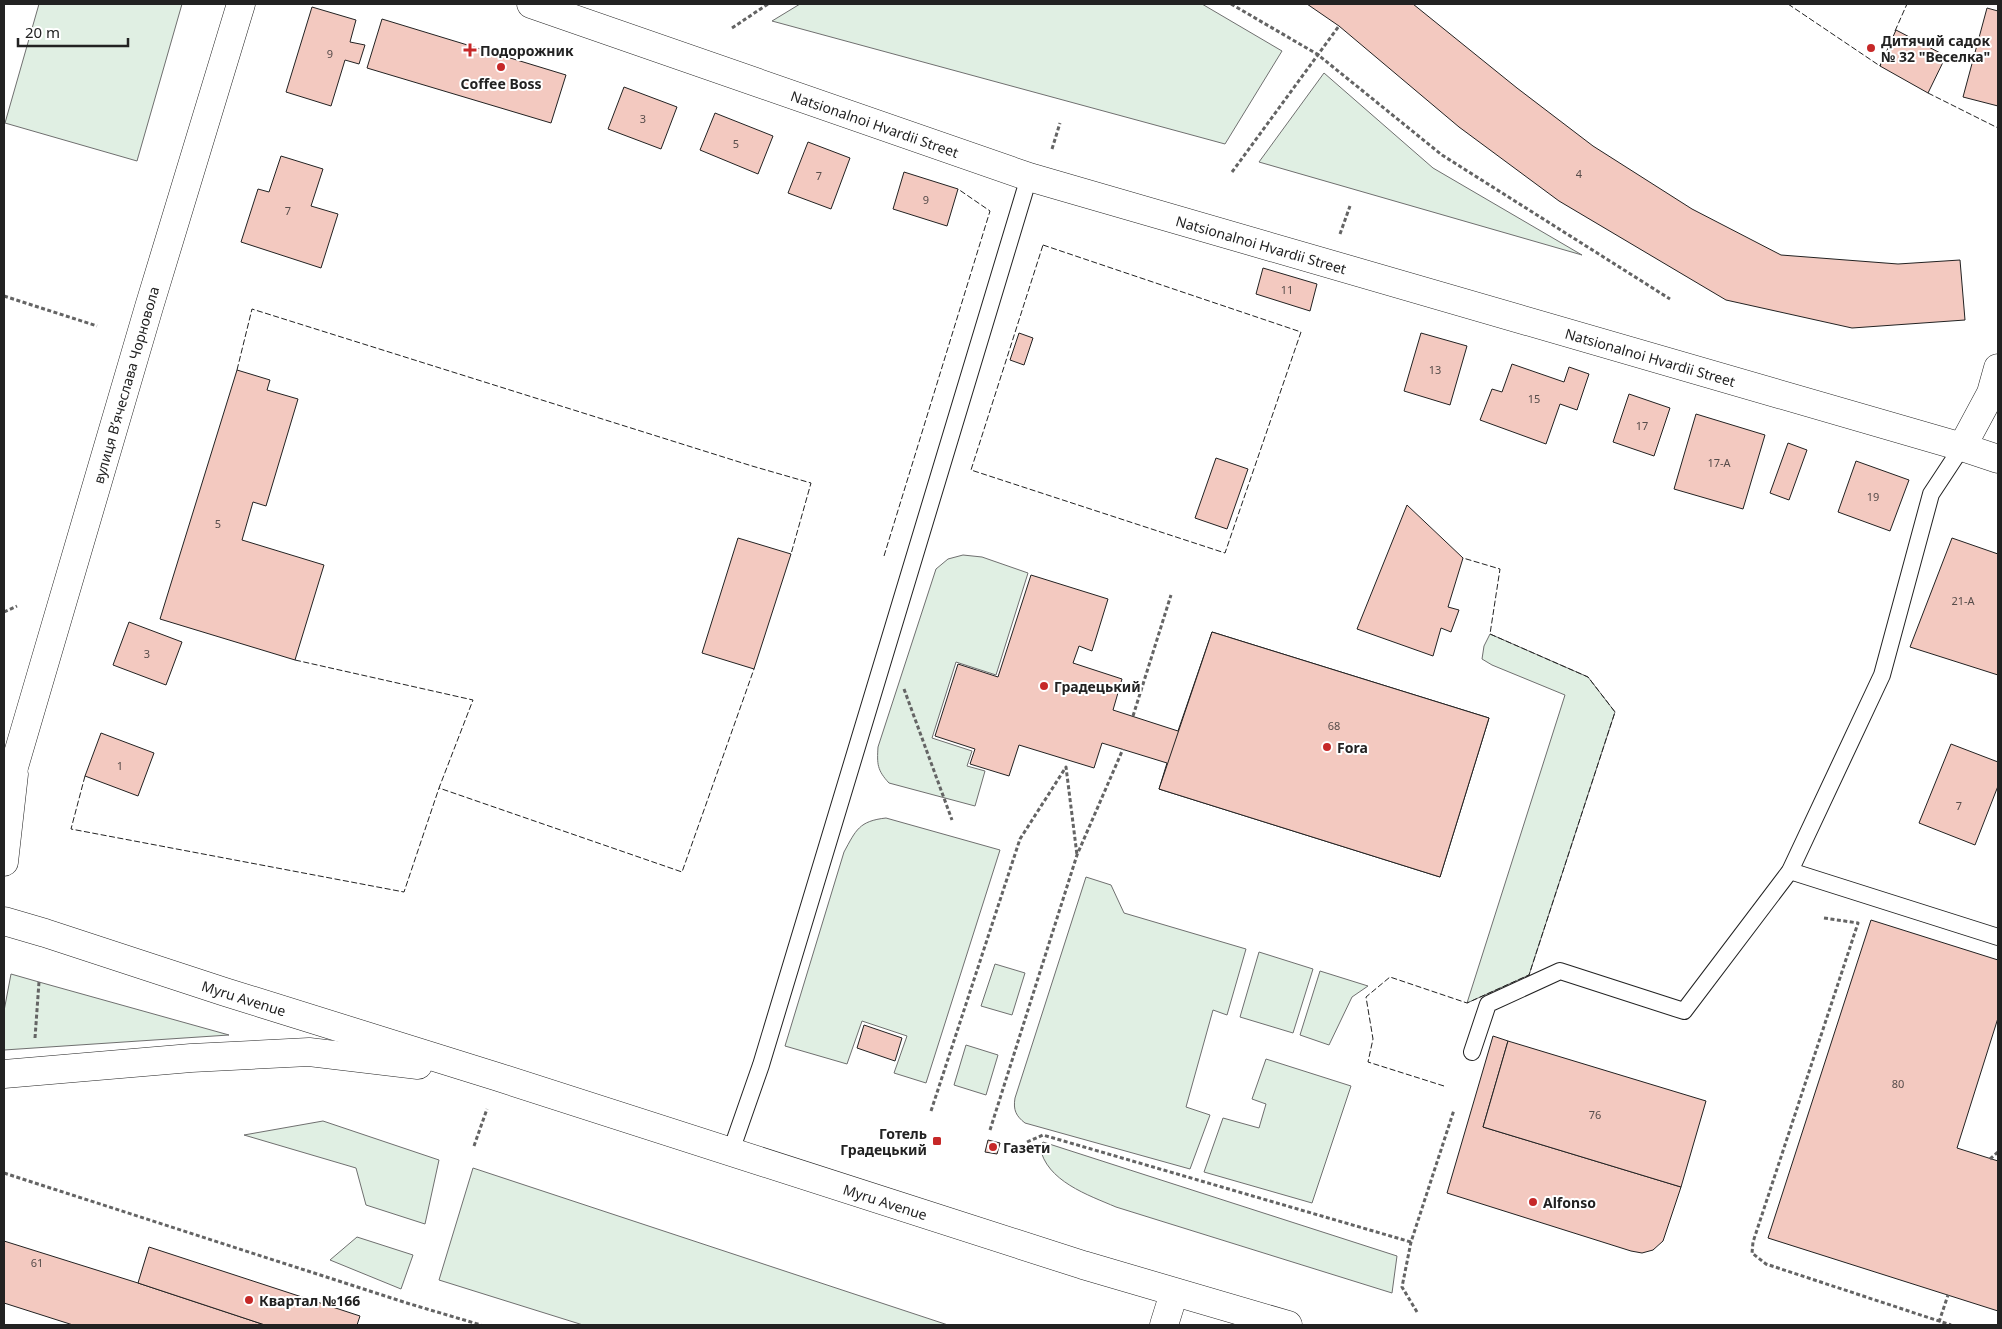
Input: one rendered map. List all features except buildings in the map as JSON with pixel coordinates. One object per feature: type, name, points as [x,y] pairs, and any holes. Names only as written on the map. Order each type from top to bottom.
[{"type":"main road","name":"вулиця Вʼячеслава Чорновола","points":[[4,862],[9,779],[149,306],[241,4]]},
{"type":"main road","name":"Natsionalnoi Hvardii Street","points":[[531,4],[1029,177],[1998,459]]},
{"type":"main road","points":[[1962,447],[1991,393],[1998,368]]},
{"type":"main road","name":"Myru Avenue","points":[[4,921],[1174,1293],[1288,1325]]},
{"type":"main road","name":"Myru Avenue","points":[[4,1074],[191,1058],[310,1052],[491,1075]]},
{"type":"main road","points":[[1164,1325],[1174,1293]]},
{"type":"lane","points":[[731,1151],[761,1065],[1029,177]]},
{"type":"lane","points":[[1472,1052],[1488,1004],[1560,970],[1684,1011],[1790,871],[1882,675],[1932,494],[1962,447]]},
{"type":"lane","points":[[1790,871],[1998,937]]},
{"type":"path","points":[[732,28],[768,4]]},
{"type":"path","points":[[1230,4],[1317,54],[1442,156],[1670,299]]},
{"type":"path","points":[[1232,172],[1339,26]]},
{"type":"path","points":[[4,296],[97,326]]},
{"type":"path","points":[[1133,716],[1170,595]]},
{"type":"path","points":[[4,612],[17,606]]},
{"type":"path","points":[[888,643],[952,820]]},
{"type":"path","points":[[990,1130],[1077,855],[1123,749]]},
{"type":"path","points":[[931,1111],[1020,839],[1066,768],[1077,855]]},
{"type":"path","points":[[1824,918],[1858,922],[1756,1233],[1752,1253],[1766,1264],[1951,1325]]},
{"type":"path","points":[[34,1048],[39,982]]},
{"type":"path","points":[[474,1146],[491,1075]]},
{"type":"path","points":[[1416,1312],[1402,1287],[1411,1242],[1454,1110]]},
{"type":"path","points":[[1027,1142],[1043,1136],[1411,1242]]},
{"type":"path","points":[[1990,1159],[1998,1152]]},
{"type":"path","points":[[4,1173],[481,1325]]},
{"type":"path","points":[[1939,1322],[1948,1295]]},
{"type":"green space","points":[[39,4],[182,4],[137,161],[5,123]]},
{"type":"green space","points":[[800,4],[1202,4],[1282,51],[1225,144],[772,21]]},
{"type":"green space","points":[[1324,73],[1433,168],[1582,255],[1259,162]]},
{"type":"green space","points":[[963,555],[982,557],[1028,573],[996,675],[956,662],[932,738],[972,751],[967,766],[985,771],[975,806],[889,783],[880,770],[878,758],[878,747],[936,569],[948,559]]},
{"type":"green space","points":[[1490,634],[1588,677],[1615,712],[1529,975],[1467,1003],[1565,695],[1492,665],[1482,659],[1484,646]]},
{"type":"green space","points":[[886,818],[1000,850],[926,1083],[894,1073],[907,1036],[862,1021],[847,1064],[785,1046],[844,852],[859,828],[870,821]]},
{"type":"green space","points":[[1086,877],[1111,885],[1124,913],[1246,949],[1227,1015],[1213,1010],[1186,1107],[1210,1115],[1190,1169],[1025,1123],[1016,1112],[1014,1106],[1015,1098]]},
{"type":"green space","points":[[1259,952],[1313,969],[1293,1033],[1240,1017]]},
{"type":"green space","points":[[995,964],[1025,973],[1012,1015],[981,1006]]},
{"type":"green space","points":[[1320,971],[1368,986],[1352,997],[1329,1045],[1300,1035]]},
{"type":"green space","points":[[11,974],[229,1035],[4,1050],[4,1011]]},
{"type":"green space","points":[[966,1045],[998,1055],[986,1095],[954,1085]]},
{"type":"green space","points":[[1266,1059],[1351,1086],[1312,1203],[1204,1172],[1223,1118],[1259,1128],[1266,1104],[1252,1099]]},
{"type":"green space","points":[[323,1121],[439,1160],[425,1224],[366,1205],[356,1168],[244,1135]]},
{"type":"green space","points":[[1043,1142],[1397,1256],[1392,1293],[1116,1207],[1081,1192],[1059,1178],[1050,1169],[1040,1147]]},
{"type":"green space","points":[[473,1168],[948,1325],[583,1325],[439,1280]]},
{"type":"green space","points":[[357,1237],[413,1255],[401,1289],[330,1260]]},
{"type":"fence","points":[[1788,4],[1880,66],[1881,63]]},
{"type":"fence","points":[[1895,31],[1907,4]]},
{"type":"fence","points":[[1928,93],[1998,128]]},
{"type":"fence","points":[[884,556],[990,211],[958,189]]},
{"type":"fence","points":[[1043,245],[1301,332],[1225,553],[971,470],[1043,245]]},
{"type":"fence","points":[[237,370],[252,309],[811,483],[791,554]]},
{"type":"fence","points":[[1444,1086],[1368,1062],[1373,1039],[1366,997],[1390,977],[1467,1003],[1529,975],[1615,712],[1588,677],[1490,634],[1500,569],[1463,558]]},
{"type":"fence","points":[[295,660],[473,700],[439,788],[682,872],[754,669]]},
{"type":"fence","points":[[85,776],[71,829],[404,892],[439,788]]},
{"type":"place","name":"Дитячий садок № 32 \"Веселка\"","points":[[1871,48]]},
{"type":"place","name":"Подорожник","points":[[470,50]]},
{"type":"place","name":"Coffee Boss","points":[[501,67]]},
{"type":"place","name":"Градецький","points":[[1044,686]]},
{"type":"place","name":"Fora","points":[[1327,747]]},
{"type":"place","name":"Готель Градецький","points":[[937,1141]]},
{"type":"place","name":"Газети","points":[[993,1147]]},
{"type":"place","name":"Alfonso","points":[[1533,1202]]},
{"type":"place","name":"Квартал №166","points":[[249,1300]]}]
